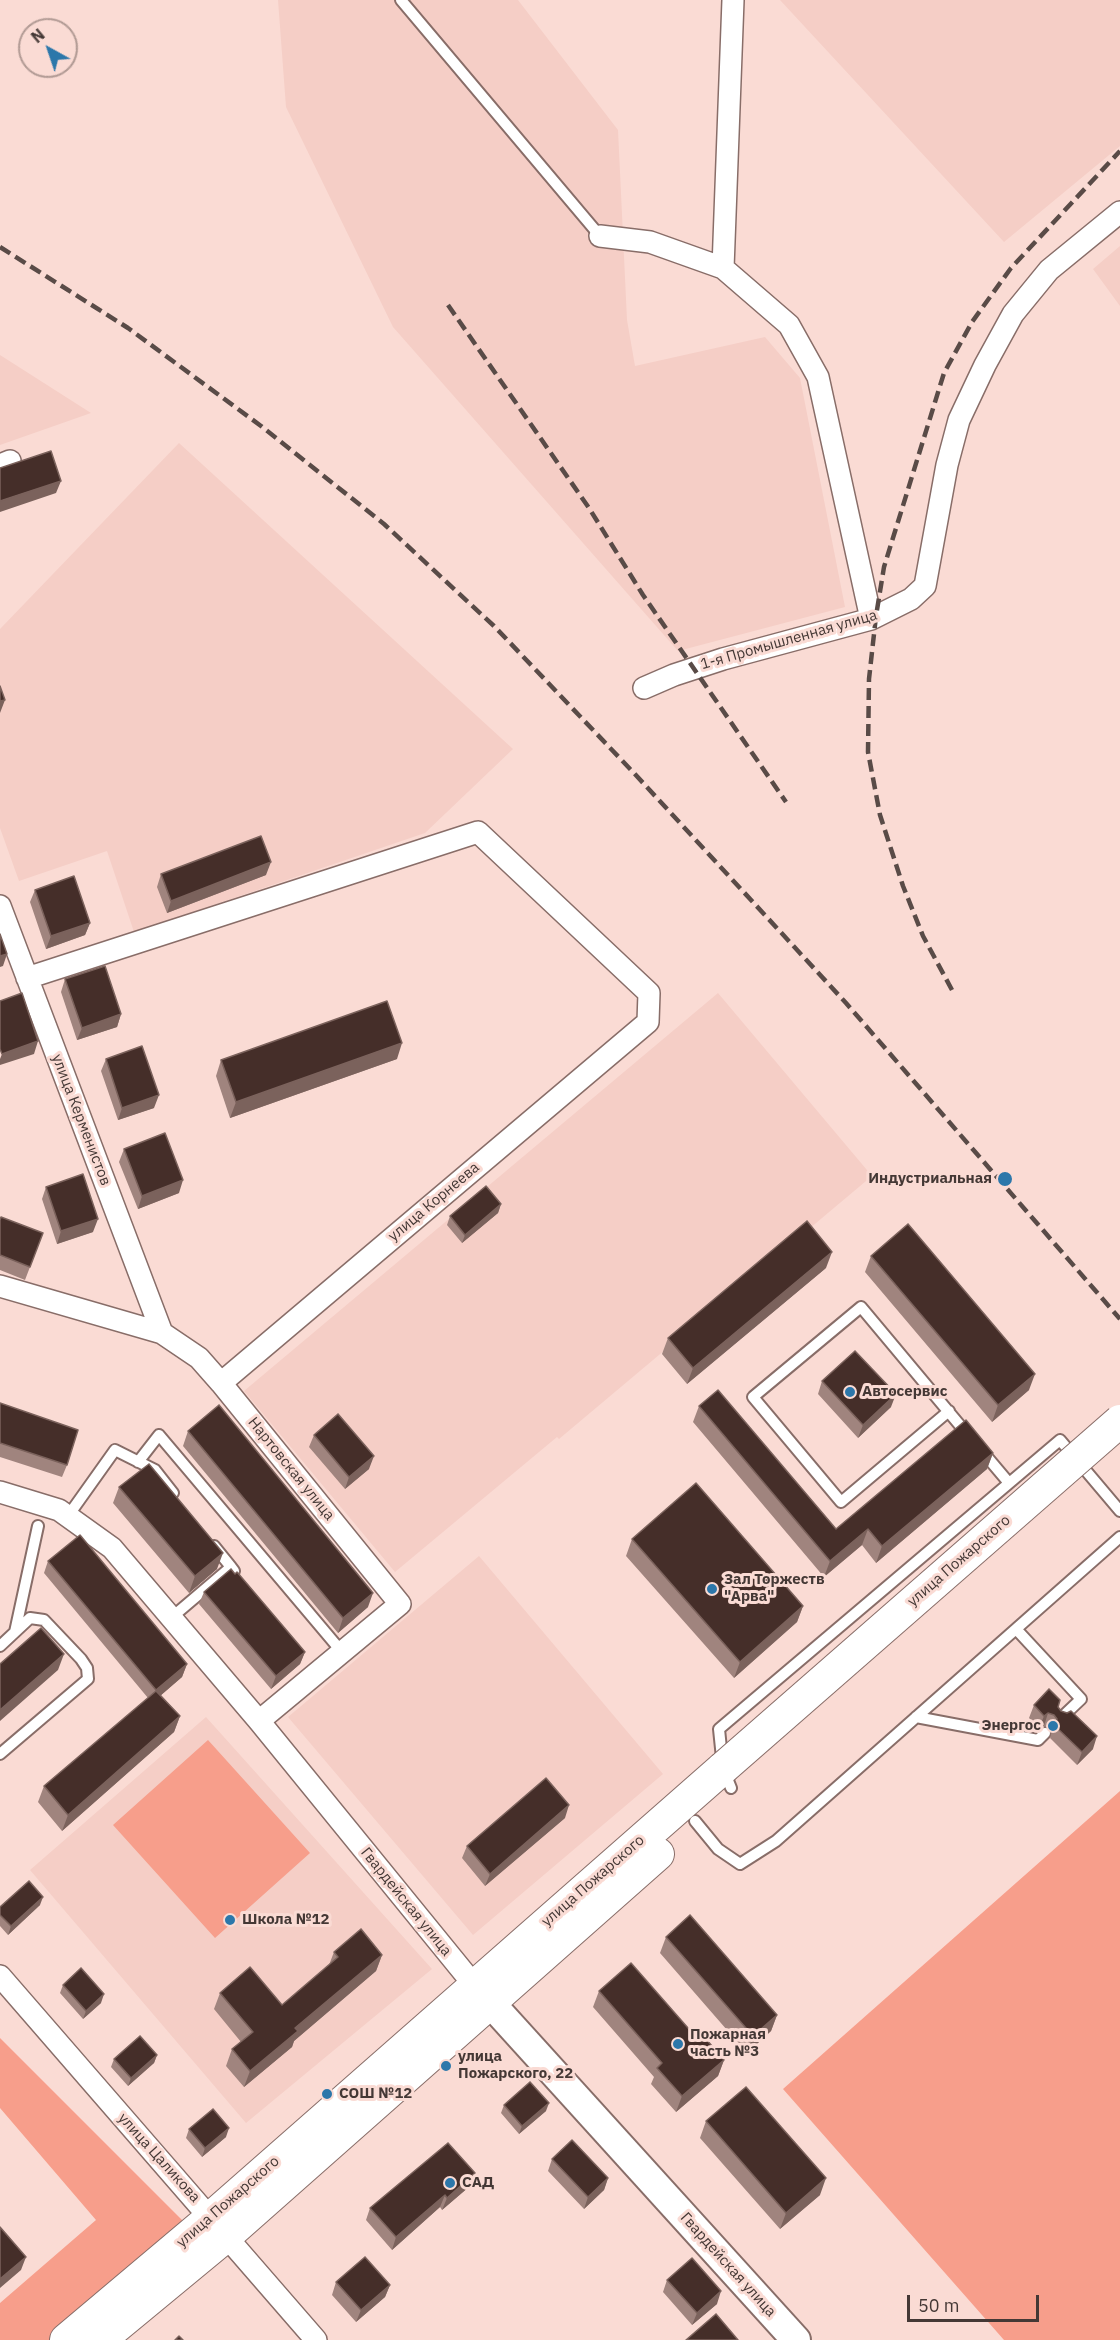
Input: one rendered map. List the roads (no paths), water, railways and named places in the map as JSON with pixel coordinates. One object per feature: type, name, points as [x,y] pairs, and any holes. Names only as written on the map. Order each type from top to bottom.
[{"type":"main road","name":"улица Пожарского","points":[[100,2340],[219,2227],[727,1778],[1120,1421]]},
{"type":"main road","name":"улица Пожарского","points":[[482,1994],[695,1821],[727,1778],[1120,1449]]},
{"type":"main road","name":"улица Пожарского","points":[[66,2340],[219,2227]]},
{"type":"street","points":[[723,268],[733,0]]},
{"type":"street","name":"1-я Промышленная улица","points":[[644,688],[674,675],[723,659],[870,619],[911,599],[925,586],[947,465],[959,420],[985,365],[1012,314],[1049,270],[1120,212]]},
{"type":"street","points":[[600,236],[650,243],[723,268],[789,325],[818,376],[870,619]]},
{"type":"street","name":"улица Корнеева","points":[[27,978],[478,832],[650,993],[648,1022],[221,1383]]},
{"type":"street","name":"улица Керменистов","points":[[0,906],[162,1334]]},
{"type":"street","name":"Нартовская улица","points":[[0,1286],[162,1334],[199,1358],[400,1604],[259,1721]]},
{"type":"street","name":"Гвардейская улица","points":[[0,1492],[59,1510],[112,1548],[259,1721],[482,1994],[796,2340]]},
{"type":"street","name":"улица Цаликова","points":[[0,1976],[316,2340]]},
{"type":"lane","points":[[401,0],[600,236]]},
{"type":"lane","points":[[949,1411],[841,1502],[753,1397],[861,1307],[949,1411],[1009,1483]]},
{"type":"lane","points":[[138,1462],[159,1435],[342,1652]]},
{"type":"lane","points":[[727,1778],[719,1729],[1060,1440],[1120,1511]]},
{"type":"lane","points":[[68,1516],[115,1450],[155,1470],[182,1505]]},
{"type":"lane","points":[[15,1633],[38,1526]]},
{"type":"lane","points":[[695,1821],[718,1850],[740,1864],[776,1841],[1120,1537]]},
{"type":"lane","points":[[210,1540],[239,1576]]},
{"type":"lane","points":[[171,1618],[231,1567]]},
{"type":"lane","points":[[0,1646],[30,1618],[44,1620],[87,1668],[88,1679],[0,1754]]},
{"type":"lane","points":[[1016,1629],[1081,1699],[1061,1718]]},
{"type":"lane","points":[[916,1717],[1038,1740],[1045,1733]]},
{"type":"railway","points":[[952,990],[923,936],[903,886],[880,815],[868,752],[869,679],[884,567],[944,373],[972,322],[1011,268],[1120,151]]},
{"type":"railway","points":[[0,247],[128,328],[261,426],[384,524],[494,626],[633,772],[846,1003],[1120,1319]]},
{"type":"railway","points":[[448,305],[589,508],[643,595],[786,802]]},
{"type":"place","name":"Индустриальная","points":[[1005,1179]]},
{"type":"place","name":"Автосервис","points":[[850,1392]]},
{"type":"place","name":"Зал Торжеств \"Арва\"","points":[[712,1589]]},
{"type":"place","name":"Энергос","points":[[1053,1726]]},
{"type":"place","name":"Школа №12","points":[[230,1920]]},
{"type":"place","name":"Пожарная часть №3","points":[[678,2044]]},
{"type":"place","name":"улица Пожарского, 22","points":[[446,2066]]},
{"type":"place","name":"СОШ №12","points":[[327,2094]]},
{"type":"place","name":"САД","points":[[450,2183]]}]
